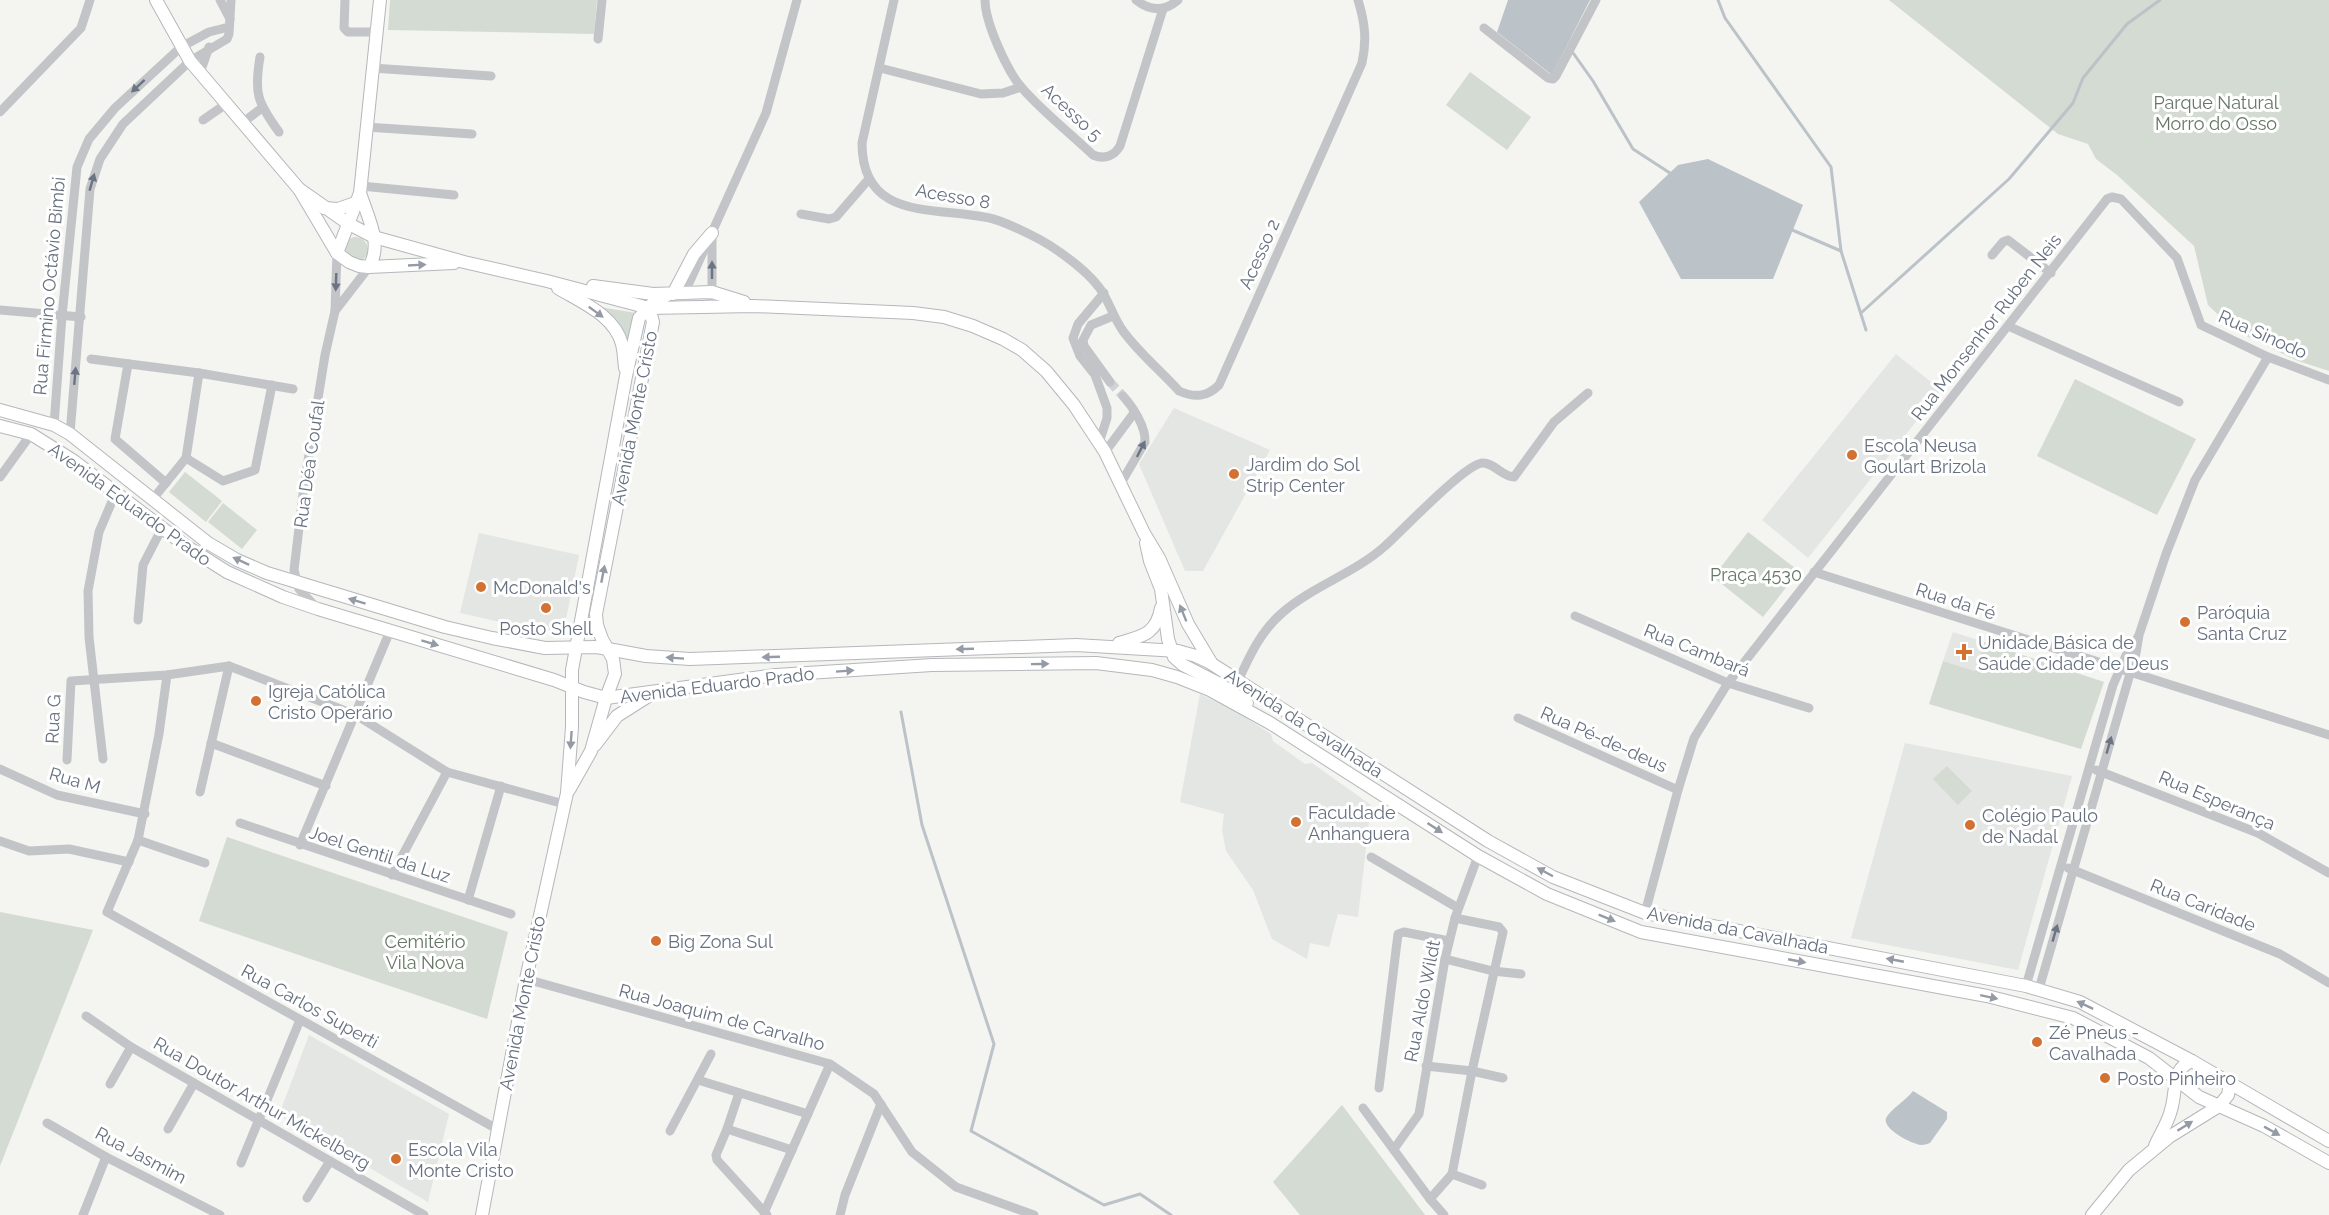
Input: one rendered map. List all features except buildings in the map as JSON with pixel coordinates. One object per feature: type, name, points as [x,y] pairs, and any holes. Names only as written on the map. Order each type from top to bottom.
[{"type":"main road","name":"Avenida da Cavalhada","points":[[156,0],[190,61],[299,189],[337,253],[349,262],[369,267],[464,262]]},
{"type":"main road","name":"Rua Déa Coufal","points":[[337,253],[360,194],[380,0]]},
{"type":"main road","name":"Avenida da Cavalhada","points":[[299,189],[324,208],[374,237],[649,308],[754,306],[913,313],[944,317],[1003,339],[1022,350],[1046,371],[1074,405],[1102,447],[1144,533],[1159,558],[1188,624],[1212,664],[1488,842],[1553,877],[1645,913],[2033,988],[2080,1002],[2192,1060],[2328,1139]]},
{"type":"main road","name":"Rua Déa Coufal","points":[[360,194],[376,247],[375,257],[369,267]]},
{"type":"main road","points":[[324,208],[338,209],[360,194]]},
{"type":"main road","points":[[596,286],[634,298],[649,308],[676,293],[694,254],[711,233]]},
{"type":"main road","name":"Avenida da Cavalhada","points":[[547,281],[676,293],[712,292],[754,306]]},
{"type":"main road","points":[[547,281],[599,313],[614,328],[621,343],[626,376]]},
{"type":"main road","name":"Avenida Monte Cristo","points":[[482,1215],[526,980],[566,799],[573,688],[572,670],[626,376],[639,318],[649,308],[653,322],[597,614],[597,625],[602,639],[614,659],[615,674],[591,751],[566,799]]},
{"type":"main road","name":"Avenida Eduardo Prado","points":[[0,410],[54,425],[70,434],[208,543],[237,560],[296,582],[458,630],[544,648],[597,647],[646,656],[690,659],[1046,645],[1171,650],[1196,656],[1212,664]]},
{"type":"main road","name":"Avenida Eduardo Prado","points":[[0,426],[31,434],[74,461],[186,546],[227,572],[283,597],[318,609],[554,680],[606,698],[776,675],[932,665],[1096,663],[1152,670],[1177,677],[1210,690],[1270,723]]},
{"type":"main road","name":"Avenida da Cavalhada","points":[[1144,533],[1150,561],[1161,589],[1171,650]]},
{"type":"main road","points":[[1108,646],[1146,636],[1159,623],[1163,601]]},
{"type":"main road","points":[[1171,650],[1183,665],[1220,684],[1270,723]]},
{"type":"main road","points":[[591,751],[617,716],[652,693]]},
{"type":"main road","name":"Avenida da Cavalhada","points":[[1270,723],[1478,856],[1547,894],[1641,932],[1987,996],[2073,1018],[2149,1058],[2199,1097],[2264,1126],[2329,1163]]},
{"type":"main road","points":[[1291,736],[1340,760],[1345,759],[1348,753]]},
{"type":"main road","points":[[1368,786],[1373,783],[1385,783],[1429,804]]},
{"type":"main road","points":[[2153,1150],[2172,1109],[2176,1079],[2181,1067],[2192,1060]]},
{"type":"main road","points":[[2092,1215],[2129,1170],[2186,1125],[2219,1106],[2228,1095],[2230,1083]]},
{"type":"street","points":[[0,112],[81,28],[90,0]]},
{"type":"street","points":[[220,0],[229,23]]},
{"type":"street","points":[[200,73],[210,48],[227,39],[231,0]]},
{"type":"street","points":[[345,0],[344,28],[348,32],[376,32]]},
{"type":"street","points":[[598,39],[602,0]]},
{"type":"street","points":[[708,306],[712,292],[711,233],[766,113],[797,0]]},
{"type":"street","points":[[801,214],[829,219],[836,217],[868,180],[862,163],[862,143],[894,0]]},
{"type":"street","name":"Acesso 5","points":[[986,0],[985,12],[1000,50],[1021,87],[1100,158],[1116,153],[1120,146],[1163,9]]},
{"type":"street","points":[[1136,0],[1153,9],[1163,9],[1178,0]]},
{"type":"street","name":"Acesso 2","points":[[1113,316],[1124,333],[1179,391],[1200,396],[1211,393],[1219,385],[1362,63],[1366,43],[1365,20],[1358,0]]},
{"type":"street","points":[[1484,28],[1552,79],[1556,76],[1596,0]]},
{"type":"street","name":"Rua Firmino Octávio Bimbi","points":[[54,425],[74,188],[77,167],[85,148],[89,139],[115,108],[181,46],[229,23]]},
{"type":"street","points":[[203,35],[210,48]]},
{"type":"street","name":"Rua Firmino Octávio Bimbi","points":[[70,434],[90,189],[100,159],[123,124],[190,61],[210,48]]},
{"type":"street","points":[[260,57],[256,85],[262,108],[279,132]]},
{"type":"street","points":[[372,68],[491,76]]},
{"type":"street","points":[[880,68],[981,94],[1003,93],[1021,87]]},
{"type":"street","points":[[203,120],[226,104]]},
{"type":"street","points":[[242,123],[262,108]]},
{"type":"street","points":[[366,126],[472,134]]},
{"type":"street","name":"Acesso 8","points":[[868,180],[882,195],[910,207],[987,217],[1032,236],[1078,266],[1104,293],[1113,316]]},
{"type":"street","points":[[360,194],[454,195]]},
{"type":"street","name":"Rua Monsenhor Ruben Neis","points":[[1645,913],[1677,790],[1694,738],[1728,683],[2104,204],[2112,197]]},
{"type":"street","name":"Rua Sinodo","points":[[2112,197],[2121,200],[2177,258],[2201,325],[2268,357],[2329,380]]},
{"type":"street","points":[[1992,255],[2003,242],[2008,240],[2051,273]]},
{"type":"street","name":"Rua Déa Coufal","points":[[296,582],[294,570],[304,486],[325,356],[335,311],[337,253]]},
{"type":"street","name":"Rua Déa Coufal","points":[[335,311],[369,267]]},
{"type":"street","points":[[676,293],[692,306]]},
{"type":"street","points":[[1102,447],[1107,408],[1095,375],[1080,356],[1073,338],[1078,324],[1104,293]]},
{"type":"street","points":[[0,310],[81,317]]},
{"type":"street","points":[[1110,382],[1084,346],[1083,340],[1091,325],[1113,316]]},
{"type":"street","points":[[2008,326],[2179,402]]},
{"type":"street","points":[[2033,988],[2074,870],[2139,635],[2166,554],[2195,480],[2268,357]]},
{"type":"street","points":[[91,359],[199,373],[293,389]]},
{"type":"street","points":[[128,364],[115,439],[164,485]]},
{"type":"street","points":[[152,500],[186,458],[199,373]]},
{"type":"street","points":[[186,458],[223,481],[255,470],[272,385]]},
{"type":"street","points":[[1238,681],[1251,651],[1265,630],[1283,612],[1384,547],[1451,483],[1476,465],[1486,464],[1509,477],[1514,477],[1534,446],[1554,422],[1588,393]]},
{"type":"street","points":[[1121,483],[1145,442],[1143,430],[1123,396]]},
{"type":"street","points":[[1102,447],[1134,413]]},
{"type":"street","points":[[0,477],[31,434]]},
{"type":"street","points":[[103,759],[89,638],[88,591],[99,532],[116,492]]},
{"type":"street","points":[[138,620],[143,565],[162,528]]},
{"type":"street","name":"Rua da Fé","points":[[1814,572],[2329,735]]},
{"type":"street","points":[[296,582],[303,595],[318,609]]},
{"type":"street","name":"Rua Cambará","points":[[1575,616],[1728,683],[1809,708]]},
{"type":"street","points":[[300,845],[390,631]]},
{"type":"street","points":[[2033,988],[2060,866],[2118,669],[2139,635]]},
{"type":"street","points":[[93,679],[167,675],[229,666],[356,716],[447,772],[566,799]]},
{"type":"street","points":[[200,792],[229,666]]},
{"type":"street","points":[[0,841],[29,851],[69,849],[129,862],[145,814],[167,675]]},
{"type":"street","name":"Rua G","points":[[68,760],[71,681],[93,679]]},
{"type":"street","name":"Rua Pé-de-deus","points":[[1518,718],[1677,790]]},
{"type":"street","points":[[211,742],[326,786]]},
{"type":"street","name":"Rua M","points":[[0,769],[57,795],[145,814]]},
{"type":"street","name":"Rua Esperança","points":[[2088,769],[2102,771],[2258,833],[2329,873]]},
{"type":"street","points":[[392,875],[447,772]]},
{"type":"street","points":[[468,900],[501,786]]},
{"type":"street","name":"Joel Gentil da Luz","points":[[240,823],[511,914]]},
{"type":"street","points":[[138,840],[205,863]]},
{"type":"street","name":"Rua Aldo Wildt","points":[[1394,1149],[1419,1115],[1449,941],[1478,856]]},
{"type":"street","points":[[1371,857],[1457,913],[1502,930],[1452,1173],[1430,1198]]},
{"type":"street","name":"Rua Carlos Superti","points":[[129,862],[107,912],[497,1129]]},
{"type":"street","name":"Rua Caridade","points":[[2060,866],[2280,954],[2329,982]]},
{"type":"street","points":[[1379,1088],[1398,934],[1404,932],[1449,941]]},
{"type":"street","points":[[1445,959],[1493,971],[1521,974]]},
{"type":"street","name":"Rua Joaquim de Carvalho","points":[[526,980],[830,1064],[874,1094],[912,1152],[956,1187],[1034,1215]]},
{"type":"street","name":"Rua Doutor Arthur Mickelberg","points":[[86,1016],[131,1047],[424,1215]]},
{"type":"street","points":[[242,1163],[300,1020]]},
{"type":"street","points":[[110,1084],[131,1047]]},
{"type":"street","points":[[670,1131],[711,1054]]},
{"type":"street","points":[[739,1093],[716,1155],[717,1160],[765,1214],[830,1064]]},
{"type":"street","points":[[1426,1066],[1472,1071],[1503,1078]]},
{"type":"street","points":[[698,1080],[808,1114]]},
{"type":"street","points":[[168,1129],[194,1083]]},
{"type":"street","points":[[840,1215],[844,1195],[881,1104]]},
{"type":"street","points":[[1363,1108],[1444,1215]]},
{"type":"street","name":"Rua Jasmim","points":[[46,1123],[106,1157],[220,1215]]},
{"type":"street","points":[[727,1129],[792,1150]]},
{"type":"street","points":[[83,1215],[106,1157]]},
{"type":"street","points":[[307,1198],[330,1161]]},
{"type":"street","points":[[1452,1173],[1482,1185]]},
{"type":"shaded area","points":[[1508,0],[1590,0],[1552,75],[1497,32]]},
{"type":"shaded area","points":[[1708,159],[1803,205],[1773,279],[1681,279],[1639,202],[1678,165]]},
{"type":"shaded area","name":"Escola Neusa Goulart Brizola","points":[[1896,354],[1941,390],[1808,558],[1762,520]]},
{"type":"shaded area","points":[[1174,408],[1270,450],[1203,571],[1185,571],[1139,464]]},
{"type":"shaded area","points":[[479,533],[579,555],[566,619],[558,629],[544,632],[460,613]]},
{"type":"shaded area","name":"Unidade Básica de Saúde Cidade de Deus","points":[[1953,632],[1984,642],[1975,671],[1943,661]]},
{"type":"shaded area","name":"Faculdade Anhanguera","points":[[1200,694],[1232,709],[1271,734],[1273,741],[1305,764],[1312,763],[1371,805],[1358,917],[1338,914],[1329,947],[1310,943],[1307,959],[1272,939],[1253,890],[1226,851],[1222,830],[1224,814],[1180,802]]},
{"type":"shaded area","name":"Colégio Paulo de Nadal","points":[[1905,743],[2072,776],[2018,970],[1851,938]]},
{"type":"shaded area","name":"Escola Vila Monte Cristo","points":[[309,1035],[449,1114],[428,1202],[279,1115]]},
{"type":"shaded area","points":[[1913,1091],[1947,1112],[1947,1119],[1930,1143],[1924,1145],[1905,1139],[1893,1131],[1886,1122],[1888,1115]]},
{"type":"green space","points":[[390,0],[597,0],[594,34],[388,30]]},
{"type":"green space","name":"Parque Natural Morro do Osso","points":[[1889,0],[2329,0],[2329,371],[2298,361],[2234,330],[2208,305],[2194,246],[2117,175],[2096,159],[2088,144],[2058,134]]},
{"type":"green space","points":[[1470,72],[1531,117],[1507,150],[1446,105]]},
{"type":"green space","points":[[354,237],[363,240],[368,247],[368,254],[362,261],[344,253],[346,240]]},
{"type":"green space","points":[[600,307],[636,313],[629,345],[618,324]]},
{"type":"green space","points":[[2075,379],[2196,439],[2157,515],[2037,456]]},
{"type":"green space","points":[[185,472],[222,501],[206,522],[169,492]]},
{"type":"green space","points":[[223,503],[257,530],[242,549],[208,522]]},
{"type":"green space","name":"Praça 4530","points":[[1748,532],[1799,571],[1763,617],[1713,577]]},
{"type":"green space","points":[[1984,642],[2104,682],[2081,749],[1929,704],[1943,661],[1975,671]]},
{"type":"green space","points":[[1947,766],[1972,791],[1958,805],[1933,779]]},
{"type":"green space","name":"Cemitério Vila Nova","points":[[227,837],[508,932],[487,1019],[199,921]]},
{"type":"green space","points":[[0,912],[93,930],[0,1166]]},
{"type":"green space","points":[[1342,1105],[1425,1215],[1300,1215],[1273,1182]]},
{"type":"waterway","points":[[1718,0],[1725,18],[1831,167],[1841,251],[1866,330]]},
{"type":"waterway","points":[[1861,313],[2009,179],[2073,103],[2083,78],[2127,24],[2160,0]]},
{"type":"waterway","points":[[1571,50],[1593,81],[1633,149],[1673,175]]},
{"type":"waterway","points":[[1790,229],[1841,251]]},
{"type":"waterway","points":[[901,712],[922,825],[994,1044],[971,1131],[1104,1205],[1140,1194],[1171,1215]]},
{"type":"tunnel","points":[[1110,382],[1123,396]]},
{"type":"place","name":"Escola Neusa Goulart Brizola","points":[[1852,455]]},
{"type":"place","name":"Jardim do Sol Strip Center","points":[[1234,474]]},
{"type":"place","name":"McDonald's","points":[[481,587]]},
{"type":"place","name":"Posto Shell","points":[[546,608]]},
{"type":"place","name":"Paróquia Santa Cruz","points":[[2185,622]]},
{"type":"place","name":"Unidade Básica de Saúde Cidade de Deus","points":[[1964,652]]},
{"type":"place","name":"Igreja Católica Cristo Operário","points":[[256,701]]},
{"type":"place","name":"Faculdade Anhanguera","points":[[1296,822]]},
{"type":"place","name":"Colégio Paulo de Nadal","points":[[1970,825]]},
{"type":"place","name":"Big Zona Sul","points":[[656,941]]},
{"type":"place","name":"Zé Pneus - Cavalhada","points":[[2037,1042]]},
{"type":"place","name":"Posto Pinheiro","points":[[2105,1078]]},
{"type":"place","name":"Escola Vila Monte Cristo","points":[[396,1159]]}]
